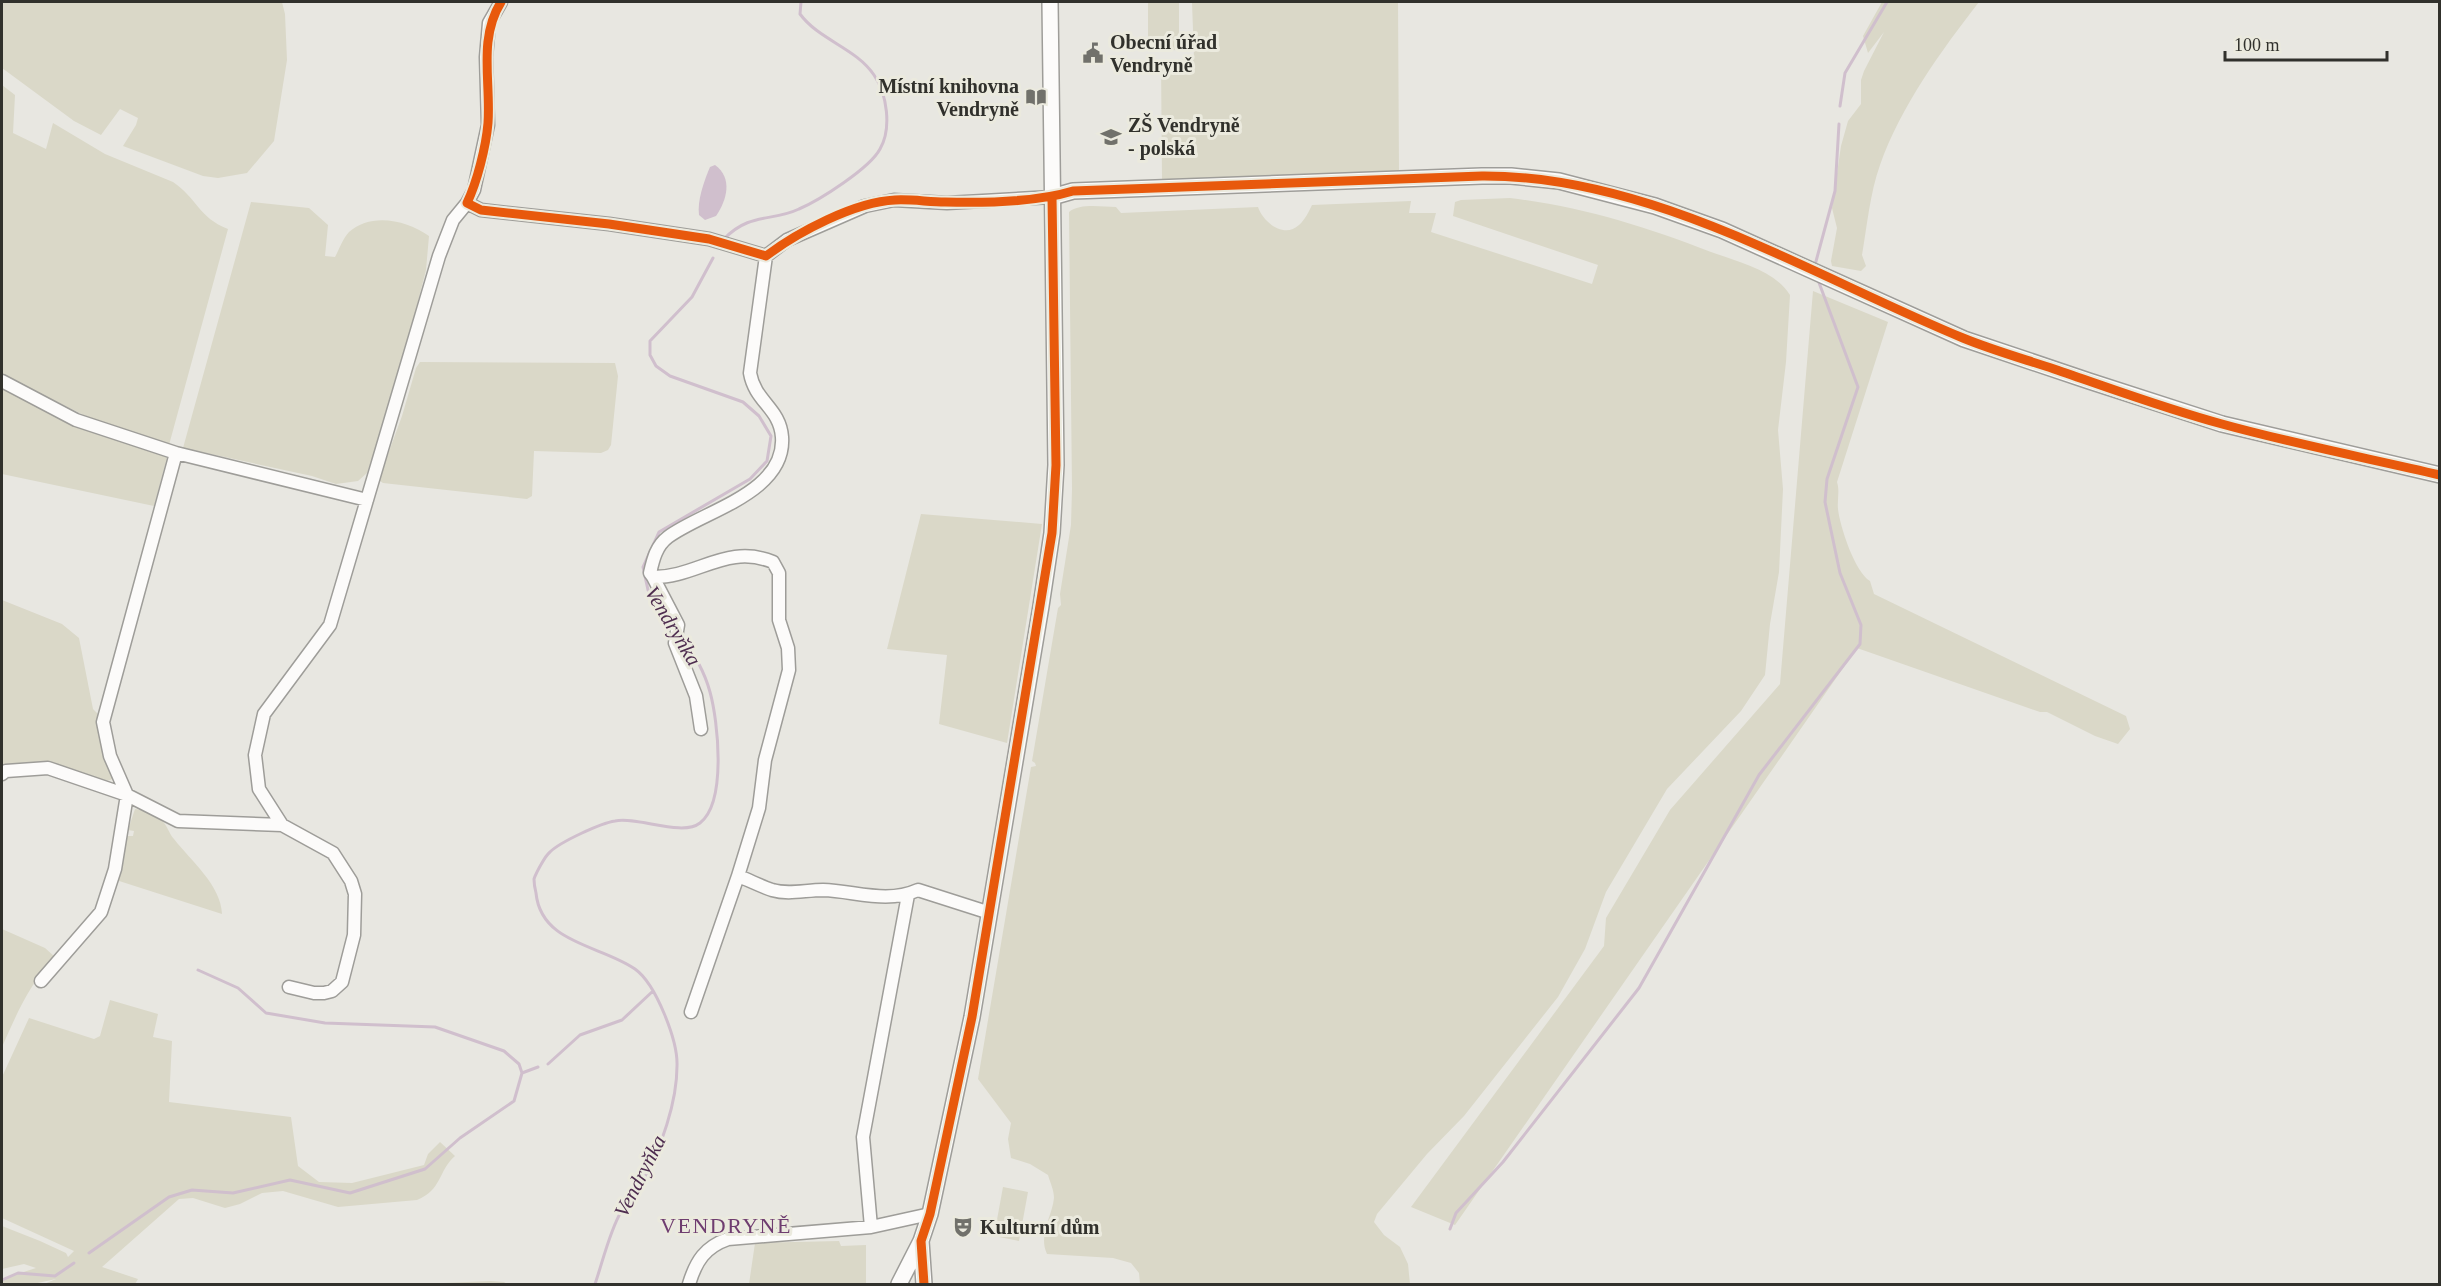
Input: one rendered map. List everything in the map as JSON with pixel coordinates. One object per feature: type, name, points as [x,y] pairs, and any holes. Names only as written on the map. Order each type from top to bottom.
[{"type":"street","points":[[282,825],[259,789],[255,755],[264,714],[330,625],[439,256],[453,220],[474,190],[488,125],[486,57],[489,23],[501,2]]},
{"type":"street","points":[[898,1284],[921,1241],[930,1214],[953,1116],[990,913],[1052,533],[1056,465],[1050,2]]},
{"type":"street","points":[[701,729],[696,696],[675,643],[678,625],[650,573],[654,556],[667,537],[757,486],[778,461],[782,436],[778,418],[752,386],[750,373],[766,256],[787,240],[865,206],[894,200],[947,202],[1052,197],[1073,191],[1362,179],[1511,176],[1559,182],[1655,206],[1722,230],[1964,339],[2089,381],[2222,424],[2439,475]]},
{"type":"street","points":[[467,203],[481,210],[609,224],[709,239],[766,256]]},
{"type":"street","points":[[2,381],[76,420],[176,453],[367,500]]},
{"type":"street","points":[[41,981],[101,912],[115,869],[127,795],[110,756],[103,722],[176,453]]},
{"type":"street","points":[[653,577],[666,578],[730,556],[767,559],[773,562],[779,573],[779,620],[788,648],[789,670],[765,760],[759,808],[691,1012]]},
{"type":"street","points":[[2,774],[6,771],[48,768],[127,795],[178,821],[282,825],[333,853],[351,881],[355,894],[354,934],[342,982],[332,991],[324,993],[290,987]]},
{"type":"street","points":[[738,876],[773,890],[793,893],[823,890],[863,896],[908,895],[918,890],[990,913]]},
{"type":"street","points":[[871,1227],[863,1137],[908,895]]},
{"type":"street","points":[[689,1284],[693,1270],[703,1254],[715,1244],[728,1239],[871,1227],[930,1214]]},
{"type":"street","points":[[921,1241],[924,1284]]},
{"type":"shaded area","points":[[2,2],[282,2],[285,14],[287,60],[274,141],[247,173],[218,178],[203,176],[123,146],[138,118],[120,109],[101,135],[74,121],[2,68]]},
{"type":"shaded area","points":[[1148,2],[1179,2],[1179,50],[1148,51]]},
{"type":"shaded area","points":[[1192,2],[1398,2],[1399,171],[1162,180],[1161,60],[1194,59]]},
{"type":"shaded area","points":[[1882,2],[1979,2],[1923,80],[1889,143],[1874,187],[1862,255],[1866,266],[1861,271],[1832,266],[1837,228],[1832,208],[1841,146],[1848,121],[1861,104],[1861,80],[1884,32],[1868,53],[1863,36]]},
{"type":"shaded area","points":[[2,85],[15,95],[13,133],[46,149],[53,123],[105,154],[173,182],[210,219],[228,229],[169,445],[96,421],[2,375]]},
{"type":"shaded area","points":[[715,165],[724,176],[725,196],[716,216],[705,220],[699,215],[700,197],[710,167]]},
{"type":"shaded area","points":[[1510,198],[1588,212],[1661,234],[1755,268],[1775,279],[1790,295],[1786,362],[1778,430],[1783,489],[1779,572],[1770,624],[1765,675],[1741,711],[1667,789],[1606,892],[1585,949],[1558,997],[1464,1116],[1427,1154],[1377,1214],[1374,1222],[1384,1235],[1400,1247],[1408,1264],[1410,1284],[1140,1284],[1139,1273],[1131,1263],[1113,1258],[1047,1254],[1044,1240],[1054,1198],[1048,1175],[1030,1164],[1011,1158],[1008,1139],[1011,1123],[978,1079],[1031,767],[1036,766],[1032,761],[1058,608],[1061,605],[1060,594],[1071,525],[1069,212],[1079,207],[1091,206],[1116,207],[1121,213],[1258,207],[1269,223],[1287,230],[1301,223],[1312,205],[1411,201],[1409,213],[1436,213],[1431,232],[1592,284],[1598,265],[1453,216],[1455,202],[1461,200]]},
{"type":"shaded area","points":[[251,202],[309,208],[328,225],[325,256],[335,257],[349,232],[358,226],[378,220],[400,222],[429,236],[426,270],[395,391],[367,473],[358,481],[336,484],[312,476],[183,448]]},
{"type":"shaded area","points":[[1813,291],[1888,322],[1837,482],[1838,509],[1845,537],[1859,568],[1870,581],[1874,594],[2126,716],[2130,729],[2118,744],[2095,736],[2047,712],[2040,712],[1857,648],[1455,1225],[1411,1207],[1604,946],[1606,918],[1670,810],[1780,684]]},
{"type":"shaded area","points":[[420,362],[615,363],[618,376],[611,445],[608,450],[601,453],[534,451],[532,496],[527,499],[383,483],[380,481],[380,476]]},
{"type":"shaded area","points":[[2,386],[85,427],[167,457],[154,506],[2,474]]},
{"type":"shaded area","points":[[921,514],[1042,524],[1007,743],[939,724],[947,655],[887,649]]},
{"type":"shaded area","points":[[2,600],[62,624],[79,638],[93,709],[98,714],[101,740],[112,779],[105,781],[87,778],[39,762],[24,763],[2,770]]},
{"type":"shaded area","points":[[135,809],[152,814],[163,822],[172,837],[211,883],[222,914],[116,880],[127,836],[133,836],[134,831],[128,830]]},
{"type":"shaded area","points":[[2,929],[45,948],[55,957],[31,988],[2,1047]]},
{"type":"shaded area","points":[[110,1000],[158,1014],[153,1037],[172,1041],[169,1102],[291,1117],[298,1166],[319,1182],[352,1183],[424,1165],[428,1154],[440,1142],[455,1156],[445,1168],[436,1186],[417,1200],[338,1207],[283,1191],[262,1193],[240,1204],[225,1208],[193,1198],[179,1199],[102,1267],[138,1279],[135,1284],[44,1284],[56,1279],[33,1284],[2,1284],[2,1279],[36,1268],[24,1264],[2,1269],[2,1226],[66,1253],[68,1257],[74,1251],[2,1218],[2,1077],[29,1018],[94,1039],[100,1036]]},
{"type":"shaded area","points":[[1003,1187],[1028,1192],[1019,1241],[994,1236]]},
{"type":"shaded area","points":[[839,1241],[841,1246],[866,1245],[866,1284],[749,1284],[755,1243]]},
{"type":"shaded area","points":[[491,1281],[507,1284],[420,1284]]},
{"type":"waterway","name":"Vendryňka","points":[[724,239],[743,225],[789,213],[831,191],[856,174],[875,157],[884,141],[887,121],[885,101],[874,75],[858,58],[808,23],[800,14],[801,2]]},
{"type":"waterway","points":[[1840,106],[1845,73],[1887,2]]},
{"type":"waterway","points":[[1815,265],[1835,191],[1839,124]]},
{"type":"waterway","name":"Vendryňka","points":[[667,616],[648,590],[643,567],[659,532],[750,479],[767,461],[771,436],[759,416],[743,402],[670,376],[656,366],[650,355],[650,341],[692,297],[713,258]]},
{"type":"waterway","points":[[1450,1229],[1456,1213],[1503,1162],[1639,988],[1759,775],[1860,644],[1861,625],[1840,573],[1825,502],[1827,479],[1858,387],[1818,280]]},
{"type":"waterway","name":"Vendryňka","points":[[595,1284],[617,1219],[644,1179],[662,1139],[674,1095],[676,1055],[670,1028],[658,1000],[643,976],[621,961],[575,941],[549,923],[540,910],[534,879],[550,852],[571,838],[600,825],[624,820],[671,827],[692,827],[700,823],[709,813],[717,780],[716,722],[705,677],[681,636]]},
{"type":"waterway","points":[[198,970],[238,988],[266,1013],[325,1023],[435,1027],[504,1051],[519,1064],[522,1073]]},
{"type":"waterway","points":[[548,1064],[580,1035],[622,1020],[653,991]]},
{"type":"waterway","points":[[89,1253],[169,1197],[192,1190],[233,1193],[290,1180],[350,1193],[425,1169],[460,1138],[514,1101],[522,1073],[538,1067]]},
{"type":"waterway","points":[[2,1280],[18,1273],[55,1276],[74,1263]]},
{"type":"cycle path","points":[[501,2],[494,16],[488,46],[488,123],[485,143],[478,175],[467,203],[481,210],[609,224],[709,239],[766,256],[810,228],[845,212],[862,206],[895,200],[993,202],[1043,198],[1073,191],[1482,176],[1545,180],[1607,192],[1669,210],[1729,233],[1963,338],[2159,405],[2276,438],[2440,475]]},
{"type":"cycle path","points":[[924,1284],[921,1241],[930,1214],[972,1017],[1052,533],[1056,465],[1052,197]]},
{"type":"place","name":"Obecní úřad Vendryně","points":[[1093,53]]},
{"type":"place","name":"Místní knihovna Vendryně","points":[[1036,97]]},
{"type":"place","name":"ZŠ Vendryně - polská","points":[[1111,137]]},
{"type":"place","name":"Kulturní dům","points":[[963,1227]]},
{"type":"district","name":"VENDRYNĚ","points":[[726,1225]]}]
